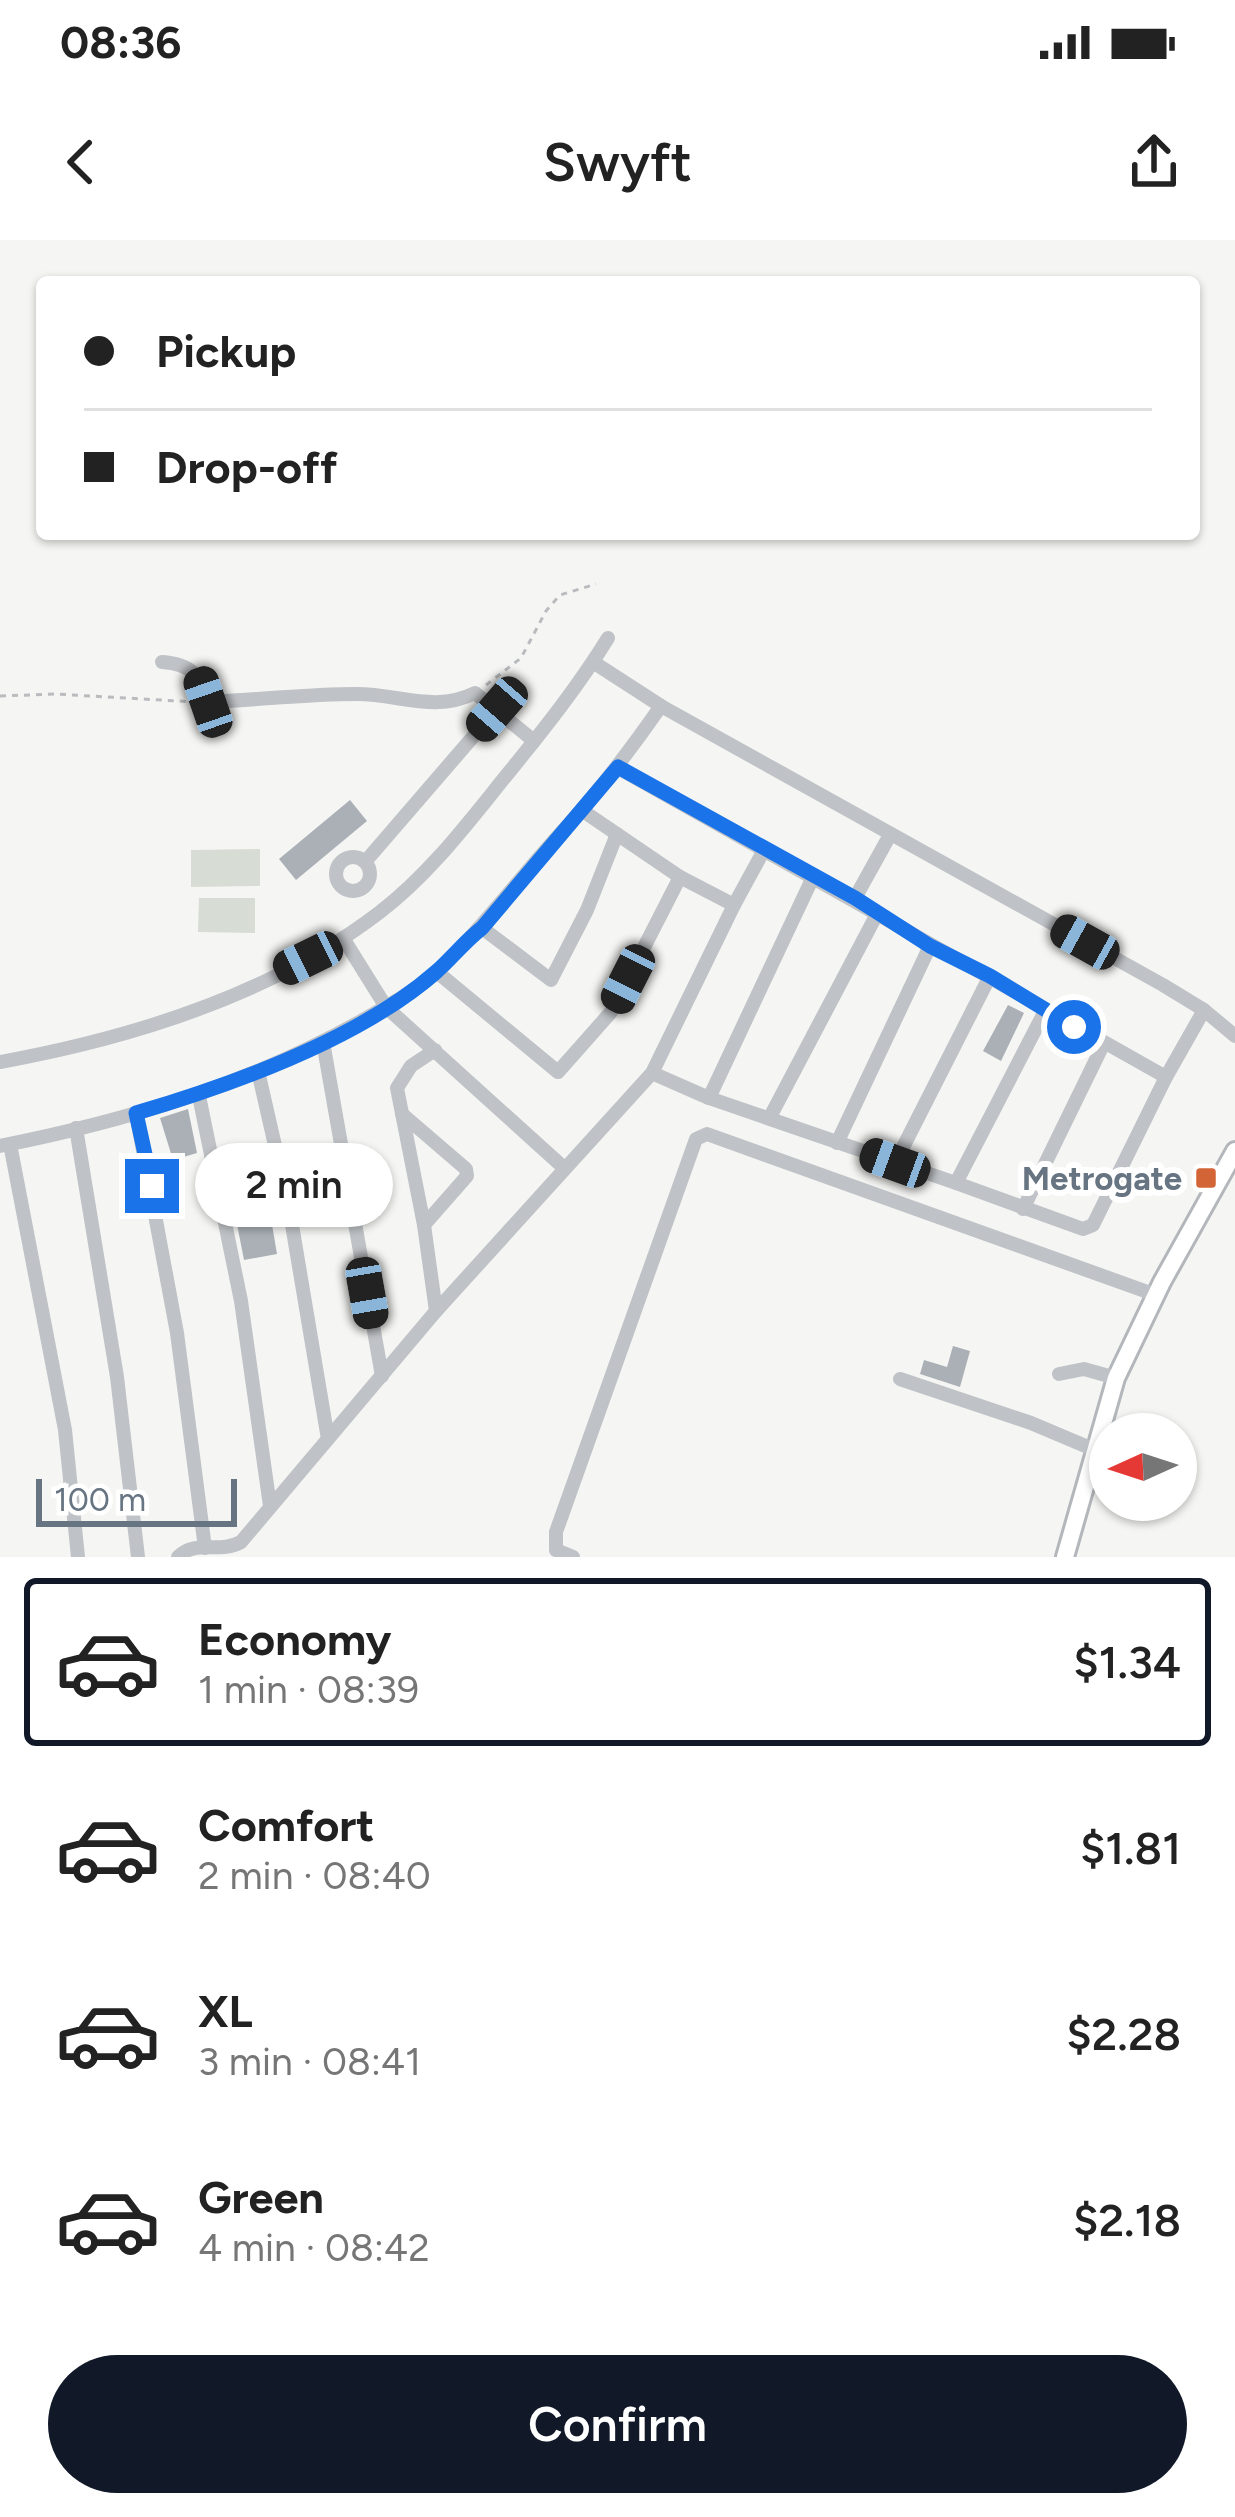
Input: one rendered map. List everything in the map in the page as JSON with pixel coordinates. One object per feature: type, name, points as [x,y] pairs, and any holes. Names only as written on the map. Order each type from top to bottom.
[{"type":"main road","points":[[1106,1413],[1116,1378],[1156,1295],[1235,1151]]},
{"type":"main road","points":[[1065,1557],[1089,1474]]},
{"type":"street","points":[[0,1063],[165,1023],[343,938],[412,885],[447,847],[534,741],[608,638]]},
{"type":"street","points":[[162,662],[190,668],[200,678],[208,702],[362,694],[429,704],[457,702],[475,693],[534,741]]},
{"type":"street","points":[[593,662],[662,706],[1204,1010],[1234,1034]]},
{"type":"street","points":[[78,1557],[64,1430],[5,1145],[199,1096],[323,1042],[386,1007],[437,972],[482,928],[584,811],[662,706]]},
{"type":"street","points":[[365,862],[497,709]]},
{"type":"street","points":[[618,767],[1166,1077]]},
{"type":"street","points":[[584,811],[680,877],[734,905]]},
{"type":"street","points":[[482,928],[551,980],[617,834]]},
{"type":"street","points":[[855,898],[890,835]]},
{"type":"street","points":[[178,1557],[195,1546],[230,1548],[241,1542],[436,1311],[652,1073],[764,850]]},
{"type":"street","points":[[348,857],[365,862],[370,872],[363,888],[346,890],[336,876],[339,864],[348,857]]},
{"type":"street","points":[[710,1098],[814,875]]},
{"type":"street","points":[[437,972],[558,1072],[611,1012],[680,877]]},
{"type":"street","points":[[363,888],[379,912]]},
{"type":"street","points":[[770,1117],[877,914]]},
{"type":"street","points":[[343,938],[386,1007],[563,1167]]},
{"type":"street","points":[[837,1142],[930,946]]},
{"type":"street","points":[[895,1163],[990,976]]},
{"type":"street","points":[[652,1073],[710,1098],[1083,1228],[1093,1225],[1204,1010]]},
{"type":"street","points":[[956,1184],[1045,1011]]},
{"type":"street","points":[[323,1042],[382,1376]]},
{"type":"street","points":[[1023,1209],[1104,1043]]},
{"type":"street","points":[[435,1050],[401,1077],[397,1088],[436,1311]]},
{"type":"street","points":[[257,1070],[289,1207],[328,1438]]},
{"type":"street","points":[[199,1096],[241,1301],[270,1506]]},
{"type":"street","points":[[400,1112],[466,1169],[467,1176],[424,1225]]},
{"type":"street","points":[[136,1113],[177,1333],[205,1548]]},
{"type":"street","points":[[76,1128],[112,1336],[138,1557]]},
{"type":"street","points":[[573,1557],[556,1550],[556,1532],[695,1139],[707,1134],[1156,1295]]},
{"type":"street","points":[[1059,1374],[1084,1369],[1116,1378]]},
{"type":"street","points":[[900,1379],[1089,1447]]},
{"type":"path","points":[[475,693],[520,658],[560,595],[596,584]]},
{"type":"path","points":[[0,696],[208,702]]},
{"type":"shaded area","points":[[260,849],[260,886],[191,887],[191,850]]},
{"type":"shaded area","points":[[199,898],[255,898],[255,933],[198,932]]},
{"type":"building","points":[[350,800],[367,821],[296,880],[279,859]]},
{"type":"building","points":[[1008,1005],[1024,1013],[1001,1061],[983,1051]]},
{"type":"building","points":[[188,1109],[197,1153],[173,1160],[160,1118]]},
{"type":"building","points":[[267,1195],[277,1254],[244,1260],[232,1199]]},
{"type":"building","points":[[953,1346],[970,1351],[960,1387],[920,1374],[924,1360],[947,1367]]},
{"type":"place","name":"Metrogate","points":[[1206,1178]]},
{"type":"route","points":[[152,1186],[136,1113],[199,1096],[323,1042],[437,972],[482,928],[618,767],[1074,1027]]}]
